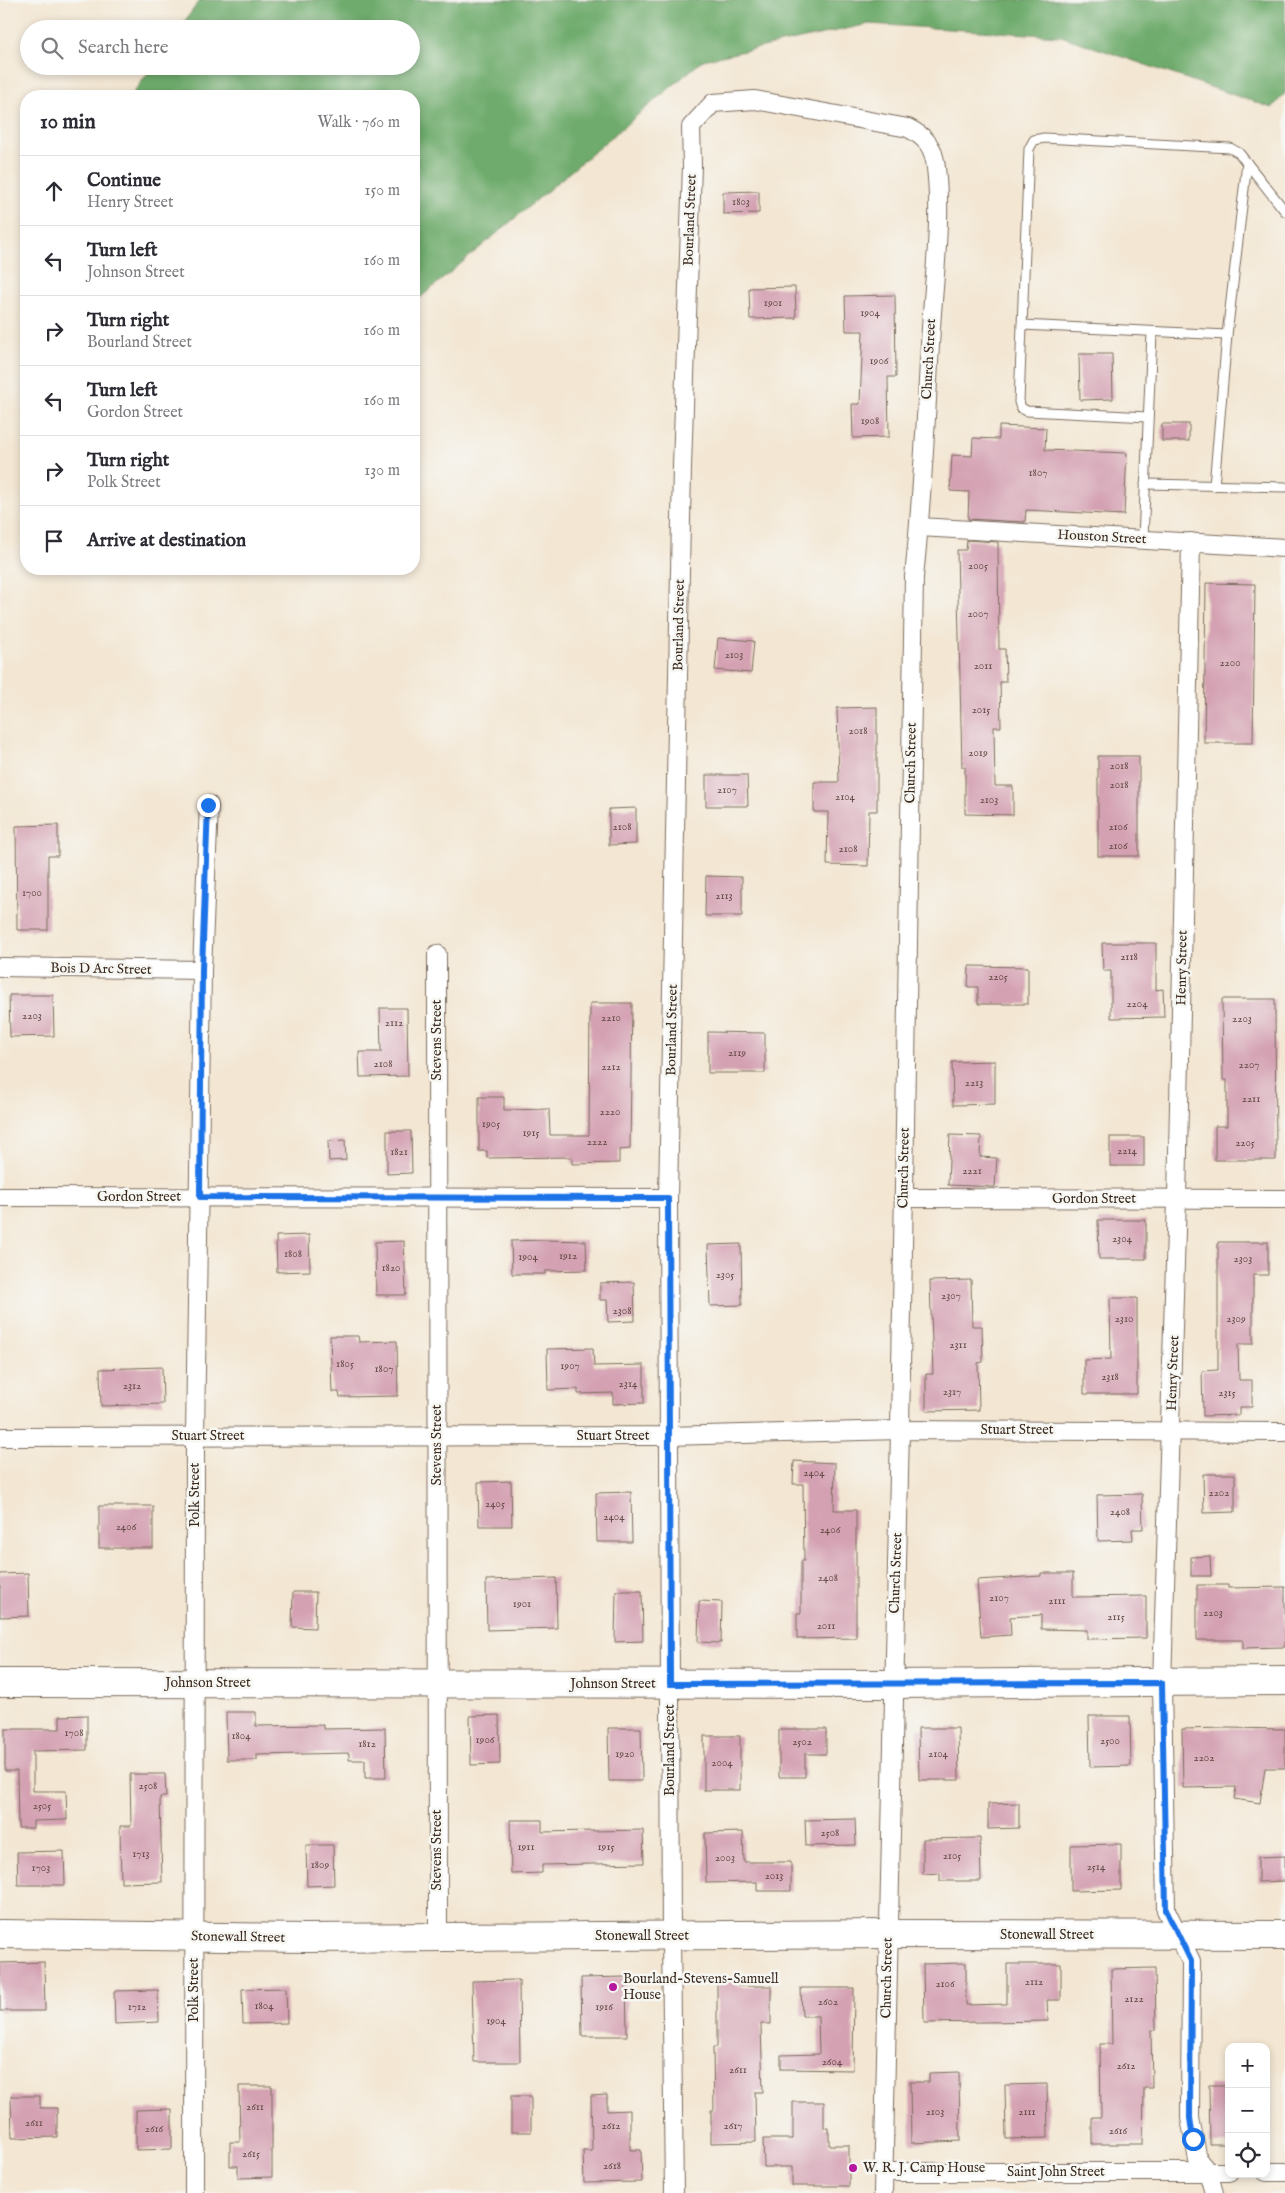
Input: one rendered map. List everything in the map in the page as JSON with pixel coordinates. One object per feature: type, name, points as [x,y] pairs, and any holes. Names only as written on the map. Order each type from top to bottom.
[{"type":"main road","name":"Johnson Street","points":[[0,1683],[893,1684],[1285,1681]]},
{"type":"main road","name":"Stonewall Street","points":[[0,1934],[305,1938],[888,1934],[1285,1935]]},
{"type":"street","name":"Bourland Street","points":[[674,2193],[668,1198],[681,477],[691,127],[712,103],[755,100],[908,128],[921,135],[930,145]]},
{"type":"street","name":"Church Street","points":[[883,2193],[900,1430],[914,578],[919,528],[937,229],[936,168],[930,145]]},
{"type":"street","name":"Houston Street","points":[[919,528],[1285,548]]},
{"type":"street","name":"Henry Street","points":[[1192,542],[1171,1431],[1162,1683],[1166,1910],[1191,1961],[1190,2118],[1198,2160],[1208,2172],[1214,2193]]},
{"type":"street","name":"Polk Street","points":[[194,2188],[195,1436],[202,970],[208,805]]},
{"type":"street","name":"Stevens Street","points":[[437,954],[438,1936]]},
{"type":"street","name":"Bois D Arc Street","points":[[0,967],[202,970]]},
{"type":"street","name":"Gordon Street","points":[[0,1197],[668,1198]]},
{"type":"street","name":"Gordon Street","points":[[903,1198],[1285,1199]]},
{"type":"street","name":"Stuart Street","points":[[0,1437],[668,1436],[900,1430],[1285,1432]]},
{"type":"street","name":"Saint John Street","points":[[883,2172],[1225,2172]]},
{"type":"street","points":[[1270,2172],[1285,2172]]},
{"type":"lane","points":[[1148,417],[1026,411],[1021,408],[1019,402],[1029,149],[1034,140],[1044,138],[1230,148],[1247,163],[1285,211]]},
{"type":"lane","points":[[1214,486],[1227,335],[1247,163]]},
{"type":"lane","points":[[1022,326],[1227,335]]},
{"type":"lane","points":[[1143,539],[1152,333]]},
{"type":"lane","points":[[1146,484],[1285,488]]},
{"type":"green space","points":[[200,0],[1285,0],[1285,93],[1272,108],[1061,36],[869,24],[703,60],[420,298],[420,90],[135,90],[146,75],[420,75],[420,20],[186,20]]},
{"type":"building","points":[[759,191],[759,213],[723,214],[723,192]]},
{"type":"building","points":[[795,287],[796,318],[750,319],[749,288]]},
{"type":"building","points":[[895,295],[896,377],[888,377],[889,437],[853,438],[852,404],[860,404],[863,331],[846,331],[845,296]]},
{"type":"building","points":[[1079,354],[1112,354],[1113,399],[1080,400]]},
{"type":"building","points":[[1162,424],[1189,424],[1189,441],[1162,441]]},
{"type":"building","points":[[999,426],[1046,428],[1045,450],[1127,453],[1124,515],[1026,510],[1025,522],[968,519],[969,492],[950,491],[952,455],[972,456],[973,438],[999,439]]},
{"type":"building","points":[[967,540],[998,542],[999,649],[1005,649],[1006,682],[1000,682],[1001,727],[994,727],[995,786],[1013,786],[1013,815],[965,814],[965,767],[962,767],[957,550],[966,550]]},
{"type":"building","points":[[1206,583],[1255,584],[1253,743],[1204,743]]},
{"type":"building","points":[[718,638],[754,641],[751,673],[715,670]]},
{"type":"building","points":[[877,707],[877,811],[869,811],[868,866],[827,865],[828,812],[814,812],[814,782],[839,782],[837,708]]},
{"type":"building","points":[[1098,756],[1139,756],[1139,856],[1098,856]]},
{"type":"building","points":[[706,775],[747,775],[748,806],[706,806]]},
{"type":"building","points":[[636,808],[636,844],[609,845],[609,809]]},
{"type":"building","points":[[58,825],[58,856],[48,856],[48,930],[17,930],[16,826]]},
{"type":"building","points":[[706,876],[742,877],[742,916],[705,916]]},
{"type":"building","points":[[1102,943],[1156,943],[1156,990],[1163,989],[1164,1017],[1111,1018],[1111,971],[1103,971]]},
{"type":"building","points":[[969,966],[1028,967],[1028,1004],[978,1004],[978,987],[968,987]]},
{"type":"building","points":[[9,995],[53,995],[54,1036],[10,1037]]},
{"type":"building","points":[[1222,999],[1275,999],[1276,1160],[1215,1160],[1215,1126],[1227,1126],[1227,1080],[1223,1080]]},
{"type":"building","points":[[590,1003],[632,1003],[630,1149],[619,1150],[619,1163],[572,1164],[572,1157],[487,1158],[487,1151],[479,1151],[479,1097],[504,1097],[504,1110],[549,1109],[550,1135],[589,1135]]},
{"type":"building","points":[[380,1008],[407,1008],[408,1076],[360,1077],[359,1052],[381,1052]]},
{"type":"building","points":[[708,1032],[765,1033],[765,1073],[708,1073]]},
{"type":"building","points":[[995,1061],[995,1104],[953,1105],[952,1062]]},
{"type":"building","points":[[387,1131],[411,1131],[412,1173],[387,1174]]},
{"type":"building","points":[[950,1135],[981,1136],[980,1157],[997,1158],[995,1187],[948,1185]]},
{"type":"building","points":[[1110,1137],[1144,1137],[1144,1166],[1110,1166]]},
{"type":"building","points":[[345,1140],[346,1160],[329,1161],[328,1141]]},
{"type":"building","points":[[1098,1220],[1146,1220],[1146,1259],[1099,1259]]},
{"type":"building","points":[[309,1235],[310,1271],[277,1272],[276,1236]]},
{"type":"building","points":[[404,1241],[406,1295],[376,1295],[375,1242]]},
{"type":"building","points":[[511,1241],[586,1241],[587,1270],[545,1271],[545,1274],[512,1274]]},
{"type":"building","points":[[1218,1242],[1268,1242],[1268,1275],[1253,1275],[1253,1344],[1238,1344],[1239,1380],[1252,1380],[1252,1407],[1239,1407],[1239,1415],[1203,1416],[1202,1371],[1218,1370]]},
{"type":"building","points":[[741,1244],[742,1305],[710,1306],[708,1245]]},
{"type":"building","points":[[971,1280],[972,1326],[982,1326],[983,1362],[978,1363],[979,1410],[926,1411],[926,1374],[933,1374],[930,1281]]},
{"type":"building","points":[[634,1282],[635,1321],[608,1322],[607,1300],[600,1300],[600,1283]]},
{"type":"building","points":[[1110,1298],[1137,1298],[1137,1394],[1084,1394],[1084,1360],[1111,1359]]},
{"type":"building","points":[[330,1336],[358,1336],[359,1342],[397,1341],[398,1396],[340,1397],[339,1392],[332,1392]]},
{"type":"building","points":[[593,1348],[594,1366],[644,1365],[644,1403],[613,1404],[613,1393],[578,1394],[578,1389],[548,1390],[547,1349]]},
{"type":"building","points":[[162,1367],[163,1404],[101,1406],[100,1369]]},
{"type":"building","points":[[794,1461],[835,1463],[834,1510],[856,1510],[856,1638],[797,1639],[797,1613],[801,1613],[801,1561],[804,1561],[803,1484],[793,1484]]},
{"type":"building","points":[[1203,1474],[1235,1474],[1235,1512],[1204,1513]]},
{"type":"building","points":[[511,1481],[512,1526],[479,1526],[478,1482]]},
{"type":"building","points":[[631,1492],[632,1542],[597,1542],[596,1493]]},
{"type":"building","points":[[1142,1494],[1143,1529],[1132,1529],[1133,1540],[1098,1541],[1097,1495]]},
{"type":"building","points":[[99,1506],[153,1506],[153,1548],[99,1548]]},
{"type":"building","points":[[1210,1556],[1211,1576],[1191,1576],[1191,1557]]},
{"type":"building","points":[[28,1573],[29,1616],[0,1617],[0,1574]]},
{"type":"building","points":[[1041,1573],[1073,1573],[1073,1597],[1146,1596],[1146,1638],[1087,1639],[1087,1630],[1041,1629],[1041,1615],[1010,1617],[1011,1635],[981,1637],[977,1580],[1041,1576]]},
{"type":"building","points":[[556,1578],[557,1628],[487,1630],[486,1580]]},
{"type":"building","points":[[1197,1585],[1228,1585],[1228,1588],[1285,1587],[1285,1647],[1243,1648],[1243,1640],[1197,1640]]},
{"type":"building","points":[[616,1591],[642,1591],[643,1641],[615,1642]]},
{"type":"building","points":[[293,1592],[316,1592],[315,1628],[292,1627]]},
{"type":"building","points":[[699,1601],[722,1602],[721,1643],[698,1642]]},
{"type":"building","points":[[226,1712],[256,1712],[256,1726],[323,1725],[323,1729],[385,1728],[386,1778],[365,1778],[365,1760],[349,1760],[349,1753],[257,1755],[257,1760],[227,1760]]},
{"type":"building","points":[[87,1715],[87,1750],[33,1751],[33,1791],[66,1791],[67,1820],[33,1821],[33,1828],[18,1828],[17,1771],[5,1771],[5,1729],[60,1729],[60,1716]]},
{"type":"building","points":[[499,1715],[500,1764],[471,1765],[470,1716]]},
{"type":"building","points":[[1089,1716],[1130,1716],[1131,1766],[1090,1767]]},
{"type":"building","points":[[608,1728],[641,1728],[642,1781],[609,1781]]},
{"type":"building","points":[[918,1728],[958,1728],[959,1780],[919,1780]]},
{"type":"building","points":[[779,1729],[826,1729],[826,1754],[805,1754],[805,1777],[779,1777]]},
{"type":"building","points":[[1182,1729],[1285,1729],[1285,1768],[1265,1768],[1260,1803],[1234,1799],[1236,1787],[1183,1788]]},
{"type":"building","points":[[704,1736],[740,1736],[740,1790],[704,1790]]},
{"type":"building","points":[[130,1774],[165,1774],[166,1797],[160,1797],[162,1882],[121,1883],[120,1826],[131,1826]]},
{"type":"building","points":[[1019,1803],[1019,1828],[988,1829],[988,1804]]},
{"type":"building","points":[[855,1819],[856,1845],[806,1846],[805,1820]]},
{"type":"building","points":[[510,1820],[542,1820],[542,1832],[643,1830],[644,1863],[542,1865],[542,1873],[511,1874]]},
{"type":"building","points":[[743,1832],[744,1862],[791,1862],[791,1891],[757,1891],[757,1882],[706,1883],[705,1833]]},
{"type":"building","points":[[980,1838],[981,1881],[940,1881],[940,1873],[923,1874],[923,1839]]},
{"type":"building","points":[[1121,1844],[1121,1890],[1071,1891],[1071,1845]]},
{"type":"building","points":[[306,1845],[333,1845],[334,1885],[307,1886]]},
{"type":"building","points":[[64,1851],[65,1885],[18,1885],[17,1852]]},
{"type":"building","points":[[1285,1856],[1285,1881],[1258,1882],[1258,1857]]},
{"type":"building","points":[[44,1962],[45,2011],[0,2011],[0,1963]]},
{"type":"building","points":[[966,1963],[966,2005],[1007,2004],[1007,1964],[1061,1964],[1061,2000],[1047,2000],[1048,2021],[924,2023],[923,1964]]},
{"type":"building","points":[[1155,1968],[1156,2030],[1151,2030],[1152,2088],[1144,2088],[1143,2144],[1092,2144],[1092,2117],[1101,2117],[1100,2044],[1112,2044],[1111,1969]]},
{"type":"building","points":[[626,1977],[627,2036],[582,2036],[581,1978]]},
{"type":"building","points":[[717,1979],[738,1979],[738,1986],[771,1986],[771,2024],[761,2024],[763,2092],[755,2092],[756,2142],[711,2143],[711,2110],[714,2110],[713,2047],[717,2047]]},
{"type":"building","points":[[519,1980],[520,2062],[474,2062],[472,1981]]},
{"type":"building","points":[[286,1988],[287,2023],[243,2024],[242,1989]]},
{"type":"building","points":[[801,1988],[854,1988],[853,2070],[781,2069],[781,2055],[819,2054],[818,2016],[802,2016]]},
{"type":"building","points":[[158,1990],[159,2022],[115,2024],[114,1991]]},
{"type":"building","points":[[959,2072],[960,2141],[911,2143],[910,2082],[929,2082],[929,2073]]},
{"type":"building","points":[[1047,2084],[1048,2138],[1006,2139],[1005,2085]]},
{"type":"building","points":[[1209,2085],[1225,2085],[1225,2144],[1210,2144]]},
{"type":"building","points":[[239,2086],[272,2086],[272,2177],[238,2178],[238,2166],[230,2166],[230,2142],[240,2142]]},
{"type":"building","points":[[607,2095],[607,2111],[630,2110],[630,2150],[641,2150],[642,2182],[584,2183],[583,2151],[592,2151],[591,2096]]},
{"type":"building","points":[[11,2096],[40,2096],[40,2108],[57,2108],[57,2137],[12,2138]]},
{"type":"building","points":[[511,2096],[531,2096],[531,2132],[511,2132]]},
{"type":"building","points":[[793,2102],[824,2102],[824,2128],[829,2128],[829,2145],[849,2145],[849,2186],[792,2186],[792,2167],[764,2167],[763,2139],[793,2139]]},
{"type":"building","points":[[172,2109],[172,2149],[136,2150],[136,2110]]},
{"type":"place","name":"Bourland-Stevens-Samuell House","points":[[613,1987]]},
{"type":"place","name":"W. R. J. Camp House","points":[[853,2168]]},
{"type":"route","points":[[208,805],[202,970],[200,1197],[668,1198],[670,1684],[1162,1683],[1166,1910],[1191,1961],[1190,2118],[1193,2139]]}]
